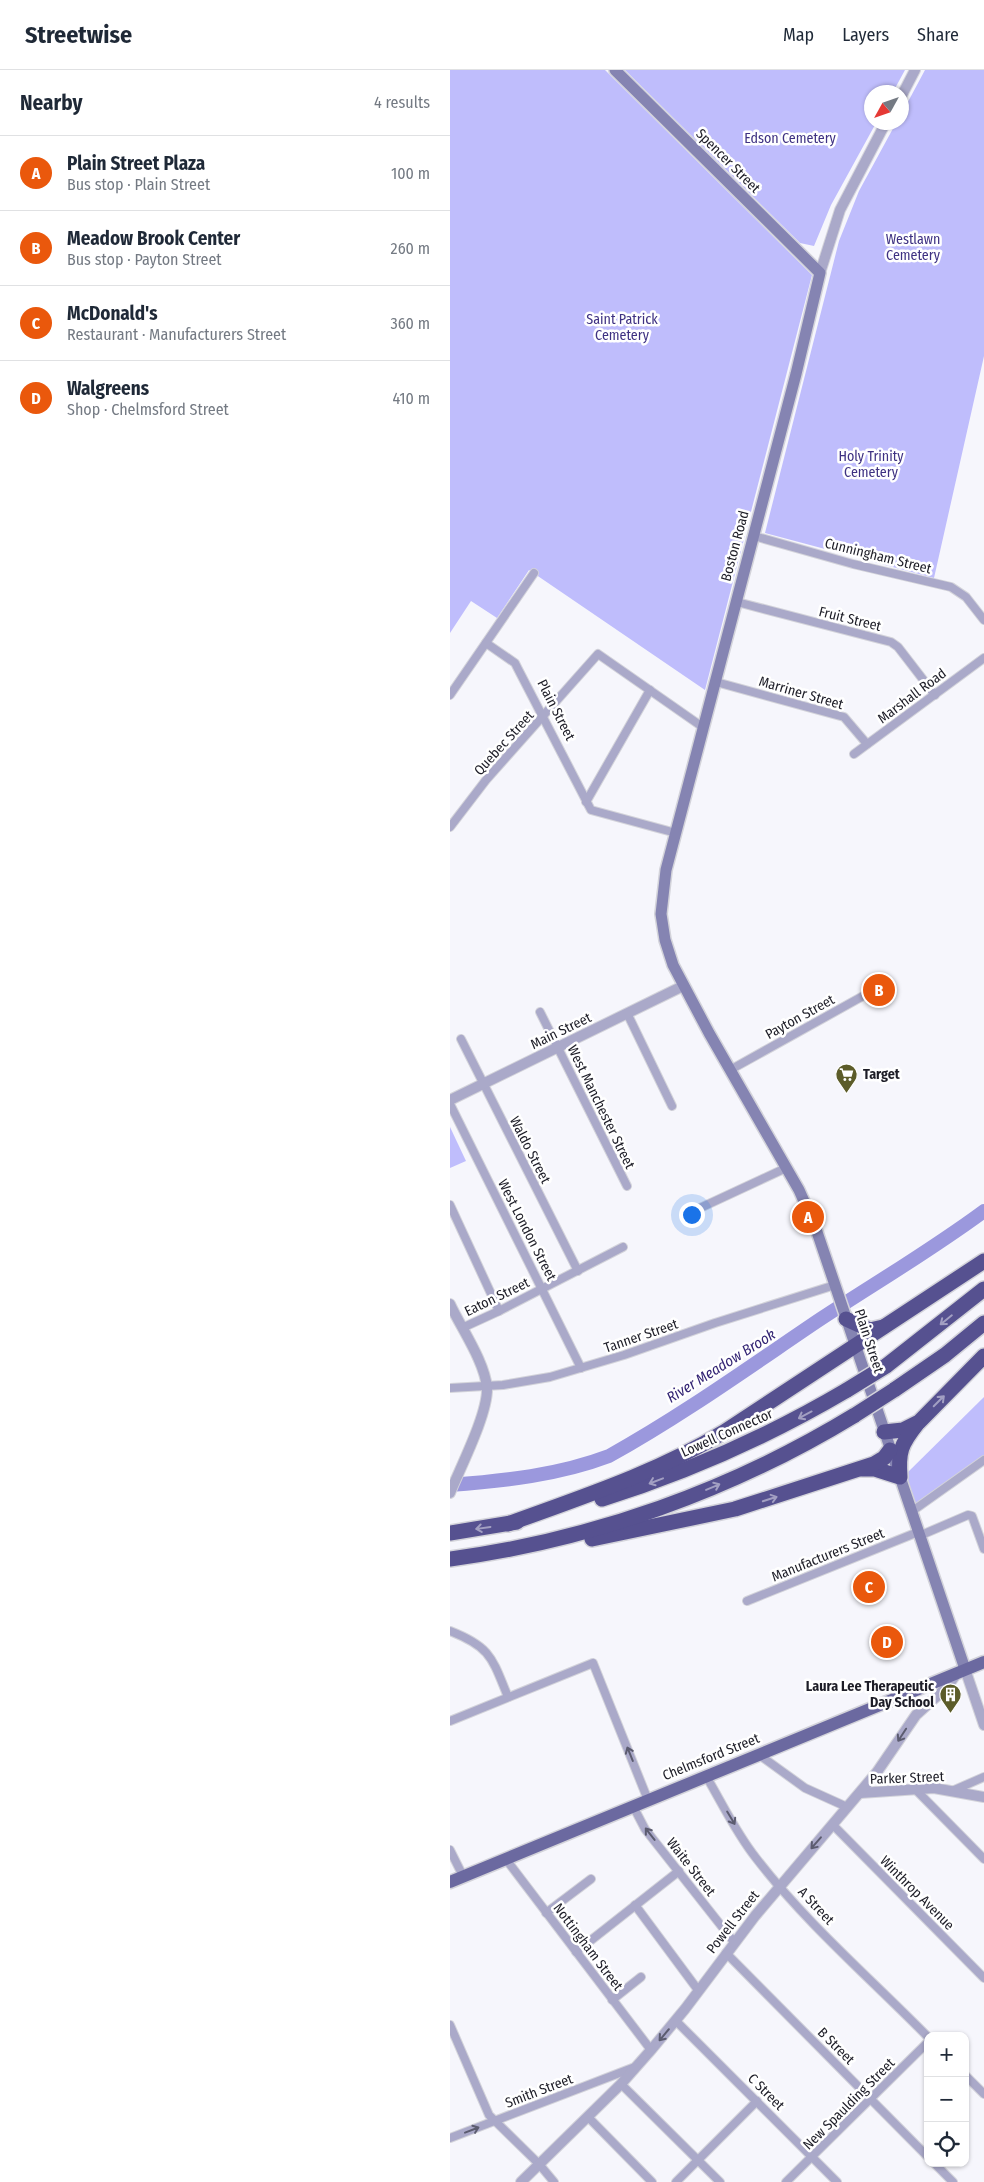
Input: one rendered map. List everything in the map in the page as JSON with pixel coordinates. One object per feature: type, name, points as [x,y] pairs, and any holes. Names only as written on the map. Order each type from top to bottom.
[{"type":"highway","points":[[508,1524],[635,1477],[677,1458],[724,1432],[984,1261]]},
{"type":"highway","name":"Lowell Connector","points":[[451,1533],[508,1524],[569,1509],[625,1492],[696,1466],[765,1435],[847,1390],[886,1366],[984,1289]]},
{"type":"highway","points":[[846,1320],[870,1330],[883,1328]]},
{"type":"highway","points":[[450,1559],[568,1536],[657,1508],[712,1487],[816,1438],[855,1415],[938,1360],[984,1323]]},
{"type":"highway","points":[[858,1470],[875,1469],[900,1477],[899,1452],[907,1437],[919,1422],[984,1356]]},
{"type":"highway","points":[[884,1432],[903,1430],[919,1422]]},
{"type":"highway","points":[[482,1554],[540,1549],[718,1514],[858,1470],[881,1460],[890,1450]]},
{"type":"main road","name":"Spencer Street","points":[[615,70],[820,273]]},
{"type":"main road","name":"Boston Road","points":[[683,986],[673,965],[665,940],[661,914],[662,893],[820,273]]},
{"type":"main road","name":"Plain Street","points":[[683,986],[807,1207],[919,1534],[961,1671]]},
{"type":"main road","name":"Chelmsford Street","points":[[450,1882],[984,1662]]},
{"type":"street","points":[[907,85],[915,70]]},
{"type":"street","name":"Boston Road","points":[[820,273],[840,210],[882,130]]},
{"type":"street","name":"Cunningham Street","points":[[754,536],[840,560],[952,587],[966,597],[984,620]]},
{"type":"street","points":[[450,696],[534,573]]},
{"type":"street","name":"Fruit Street","points":[[737,602],[892,642],[898,647],[935,695]]},
{"type":"street","name":"Plain Street","points":[[486,643],[514,663],[586,802]]},
{"type":"street","name":"Quebec Street","points":[[450,826],[486,780],[598,654],[650,690]]},
{"type":"street","name":"Marshall Road","points":[[854,754],[984,658]]},
{"type":"street","name":"Marriner Street","points":[[716,682],[844,717],[867,744]]},
{"type":"street","points":[[676,832],[594,811],[586,802],[650,690],[704,728]]},
{"type":"street","name":"Main Street","points":[[450,1100],[683,986]]},
{"type":"street","name":"Payton Street","points":[[730,1070],[881,986]]},
{"type":"street","name":"West Manchester Street","points":[[540,1012],[627,1186]]},
{"type":"street","points":[[627,1014],[672,1106]]},
{"type":"street","name":"Waldo Street","points":[[461,1040],[578,1271]]},
{"type":"street","name":"West London Street","points":[[450,1104],[581,1368]]},
{"type":"street","points":[[685,1215],[786,1168]]},
{"type":"street","points":[[450,1206],[499,1311]]},
{"type":"street","name":"Eaton Street","points":[[462,1328],[623,1247]]},
{"type":"street","name":"Tanner Street","points":[[450,1388],[534,1381],[837,1290]]},
{"type":"street","points":[[450,1304],[479,1363],[487,1396],[480,1420],[450,1493]]},
{"type":"street","points":[[911,1512],[984,1460]]},
{"type":"street","name":"Manufacturers Street","points":[[748,1601],[968,1515],[972,1516],[984,1549]]},
{"type":"street","points":[[452,1635],[473,1641],[488,1655],[508,1697]]},
{"type":"street","points":[[450,1722],[593,1663],[648,1800]]},
{"type":"street","name":"Plain Street","points":[[961,1671],[984,1725]]},
{"type":"street","name":"Powell Street","points":[[521,2182],[637,2067],[676,2020],[734,1942],[884,1763],[916,1715],[961,1671]]},
{"type":"street","points":[[758,1754],[805,1788],[847,1807]]},
{"type":"street","name":"A Street","points":[[706,1776],[754,1855],[780,1886],[924,2033]]},
{"type":"street","points":[[952,1790],[984,1777]]},
{"type":"street","points":[[914,1790],[984,1859]]},
{"type":"street","name":"Parker Street","points":[[860,1793],[952,1790],[984,1798]]},
{"type":"street","name":"Waite Street","points":[[633,1806],[646,1829],[734,1942]]},
{"type":"street","name":"Winthrop Avenue","points":[[833,1824],[984,1978]]},
{"type":"street","points":[[450,1850],[463,1876]]},
{"type":"street","name":"Nottingham Street","points":[[505,1858],[651,2050]]},
{"type":"street","points":[[576,1952],[679,1871]]},
{"type":"street","points":[[546,1913],[591,1879]]},
{"type":"street","points":[[635,1905],[698,1990]]},
{"type":"street","name":"B Street","points":[[726,1953],[924,2153]]},
{"type":"street","points":[[612,2000],[641,1977]]},
{"type":"street","name":"C Street","points":[[676,2020],[837,2182]]},
{"type":"street","points":[[450,2025],[453,2037],[486,2110],[494,2121],[539,2164],[554,2182]]},
{"type":"street","name":"New Spaulding Street","points":[[786,2182],[924,2046]]},
{"type":"street","name":"Smith Street","points":[[450,2138],[637,2067]]},
{"type":"street","points":[[967,2077],[984,2094]]},
{"type":"street","points":[[621,2084],[720,2182]]},
{"type":"street","points":[[676,2182],[757,2101]]},
{"type":"street","points":[[588,2117],[652,2182]]},
{"type":"street","points":[[938,2167],[953,2182]]},
{"type":"green space","name":"Saint Patrick Cemetery","points":[[450,70],[605,70],[812,275],[705,690],[529,570],[497,618],[471,601],[450,633]]},
{"type":"green space","name":"Edson Cemetery","points":[[625,70],[905,70],[897,85],[864,85],[864,130],[872,130],[831,205],[814,246],[800,243]]},
{"type":"green space","points":[[925,70],[984,70],[984,356],[934,578],[765,533],[839,241],[859,191],[892,130],[909,130],[909,100]]},
{"type":"green space","points":[[450,1127],[466,1161],[450,1168]]},
{"type":"green space","points":[[984,1397],[984,1460],[911,1512],[904,1476]]},
{"type":"waterway","name":"River Meadow Brook","points":[[450,1485],[531,1476],[571,1468],[609,1456],[688,1408],[984,1211]]},
{"type":"place","name":"Meadow Brook Center","points":[[879,990]]},
{"type":"place","name":"Target","points":[[847,1093]]},
{"type":"place","name":"Plain Street Plaza","points":[[808,1217]]},
{"type":"place","name":"McDonald's","points":[[869,1587]]},
{"type":"place","name":"Walgreens","points":[[887,1642]]},
{"type":"place","name":"Laura Lee Therapeutic Day School","points":[[950,1713]]},
{"type":"park label","name":"Westlawn Cemetery","points":[[913,247]]},
{"type":"park label","name":"Holy Trinity Cemetery","points":[[871,464]]}]
